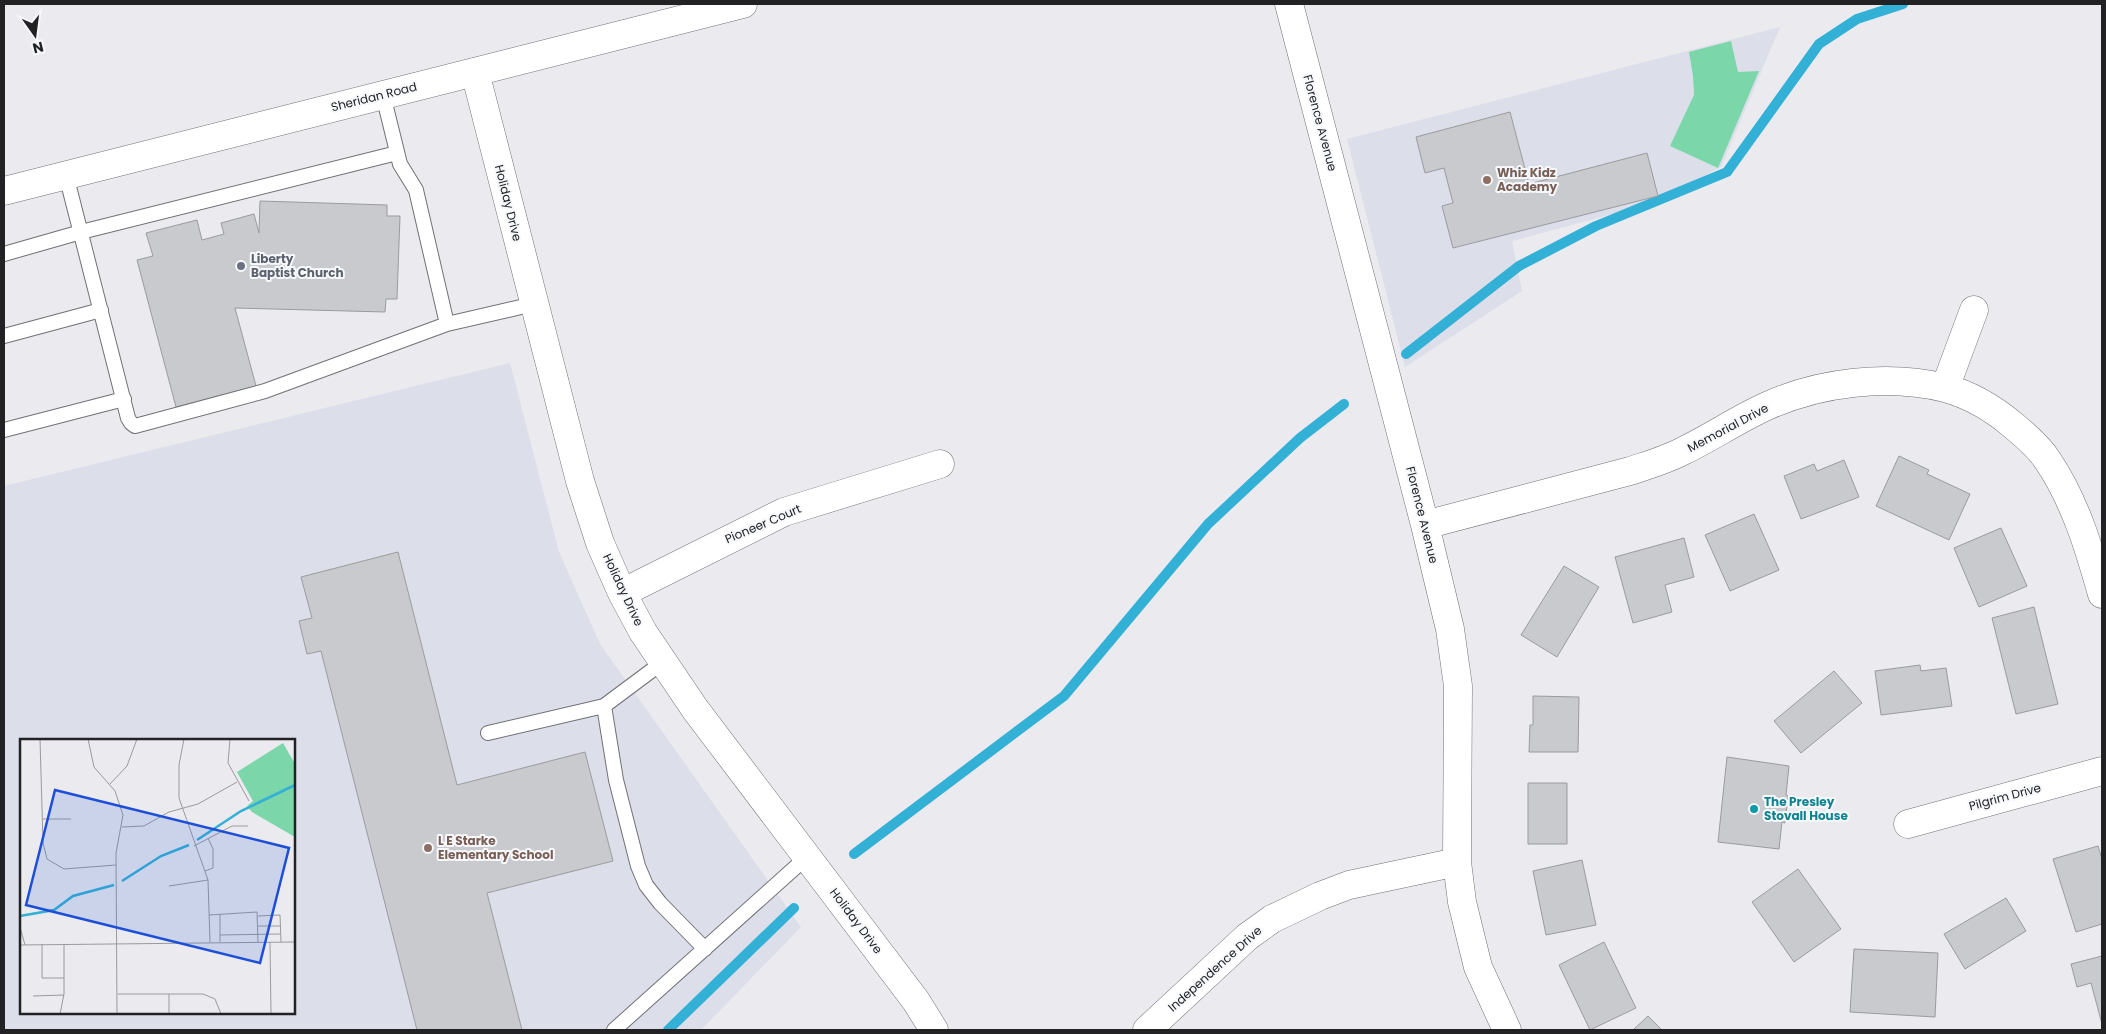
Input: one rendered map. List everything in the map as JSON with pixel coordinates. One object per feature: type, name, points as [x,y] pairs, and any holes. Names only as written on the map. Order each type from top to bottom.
[{"type":"street","name":"Sheridan Road","points":[[4,191],[743,4]]},
{"type":"street","name":"Florence Avenue","points":[[1289,4],[1425,524],[1450,629],[1458,686],[1458,862],[1462,902],[1478,967],[1506,1030]]},
{"type":"street","name":"Holiday Drive","points":[[475,72],[580,481],[600,543],[622,593],[643,632],[695,709],[916,1001],[934,1030]]},
{"type":"street","points":[[1945,388],[1974,310]]},
{"type":"street","name":"Memorial Drive","points":[[1425,524],[1658,462],[1683,452],[1768,406],[1826,387],[1859,382],[1888,381],[1945,388],[1972,398],[1998,413],[2025,434],[2048,460],[2075,512],[2102,594]]},
{"type":"street","name":"Pioneer Court","points":[[622,593],[784,512],[940,464]]},
{"type":"street","name":"Pilgrim Drive","points":[[1908,824],[2102,771]]},
{"type":"street","name":"Independence Drive","points":[[1147,1030],[1247,937],[1272,919],[1320,896],[1349,885],[1458,862]]},
{"type":"lane","points":[[383,95],[400,164],[416,190],[447,324]]},
{"type":"lane","points":[[4,254],[81,232],[397,153]]},
{"type":"lane","points":[[66,175],[128,418],[131,424],[135,426],[265,391],[447,324],[534,304]]},
{"type":"lane","points":[[4,336],[101,310]]},
{"type":"lane","points":[[4,430],[124,398]]},
{"type":"lane","points":[[488,733],[604,706],[663,662]]},
{"type":"lane","points":[[604,706],[616,780],[638,866],[646,885],[660,903],[704,949]]},
{"type":"lane","points":[[614,1030],[808,856]]},
{"type":"shaded area","points":[[1780,27],[1721,167],[1650,204],[1512,241],[1522,291],[1405,367],[1347,139]]},
{"type":"shaded area","points":[[510,363],[559,552],[600,644],[801,927],[701,1030],[4,1030],[4,486]]},
{"type":"green space","points":[[1731,41],[1738,72],[1759,71],[1718,168],[1670,146],[1694,95],[1689,52]]},
{"type":"building","points":[[1510,112],[1529,184],[1647,153],[1658,196],[1453,248],[1442,206],[1453,203],[1444,168],[1425,173],[1416,137]]},
{"type":"building","points":[[260,201],[387,205],[387,216],[400,216],[397,299],[386,299],[385,312],[235,308],[256,386],[176,407],[137,260],[153,256],[146,233],[197,220],[202,240],[224,234],[221,223],[254,214],[259,233]]},
{"type":"building","points":[[1899,456],[1929,470],[1927,474],[1970,494],[1949,540],[1876,506]]},
{"type":"building","points":[[1844,460],[1859,497],[1801,519],[1784,476],[1814,464],[1817,471]]},
{"type":"building","points":[[1754,514],[1779,570],[1730,591],[1705,535]]},
{"type":"building","points":[[2001,528],[2027,586],[1979,607],[1954,548]]},
{"type":"building","points":[[1684,538],[1694,577],[1665,585],[1672,612],[1633,623],[1615,557]]},
{"type":"building","points":[[398,552],[457,785],[585,752],[613,861],[487,893],[522,1030],[417,1030],[321,651],[307,654],[299,621],[312,618],[301,577]]},
{"type":"building","points":[[1564,566],[1599,587],[1557,657],[1521,635]]},
{"type":"building","points":[[2034,607],[2058,704],[2016,714],[1992,618]]},
{"type":"building","points":[[1920,665],[1921,671],[1946,668],[1952,706],[1881,715],[1875,671]]},
{"type":"building","points":[[1834,671],[1862,703],[1801,753],[1774,721]]},
{"type":"building","points":[[1533,696],[1579,697],[1578,752],[1529,752],[1530,725],[1533,725]]},
{"type":"building","name":"The Presley Stovall House","points":[[1727,757],[1789,766],[1785,823],[1782,822],[1779,849],[1718,842]]},
{"type":"building","points":[[1528,783],[1567,783],[1567,844],[1528,844]]},
{"type":"building","points":[[2098,846],[2102,859],[2102,924],[2076,932],[2053,859]]},
{"type":"building","points":[[1582,860],[1596,925],[1546,935],[1533,871]]},
{"type":"building","points":[[1798,869],[1841,929],[1794,962],[1752,902]]},
{"type":"building","points":[[2006,898],[2026,931],[1965,969],[1944,934]]},
{"type":"building","points":[[1604,942],[1636,1008],[1590,1030],[1559,965]]},
{"type":"building","points":[[1854,949],[1938,953],[1935,1017],[1850,1012]]},
{"type":"building","points":[[2102,956],[2102,1024],[2091,983],[2077,987],[2071,964]]},
{"type":"building","points":[[1648,1016],[1662,1030],[1633,1030]]},
{"type":"waterway","points":[[1406,354],[1519,266],[1596,226],[1727,172],[1819,44],[1857,19],[1903,4]]},
{"type":"waterway","points":[[854,854],[1064,696],[1208,524],[1300,438],[1344,404]]},
{"type":"waterway","points":[[668,1030],[794,908]]},
{"type":"place","name":"Whiz Kidz Academy","points":[[1487,180]]},
{"type":"place","name":"Liberty Baptist Church","points":[[241,266]]},
{"type":"place","name":"The Presley Stovall House","points":[[1754,809]]},
{"type":"place","name":"L E Starke Elementary School","points":[[428,848]]}]
